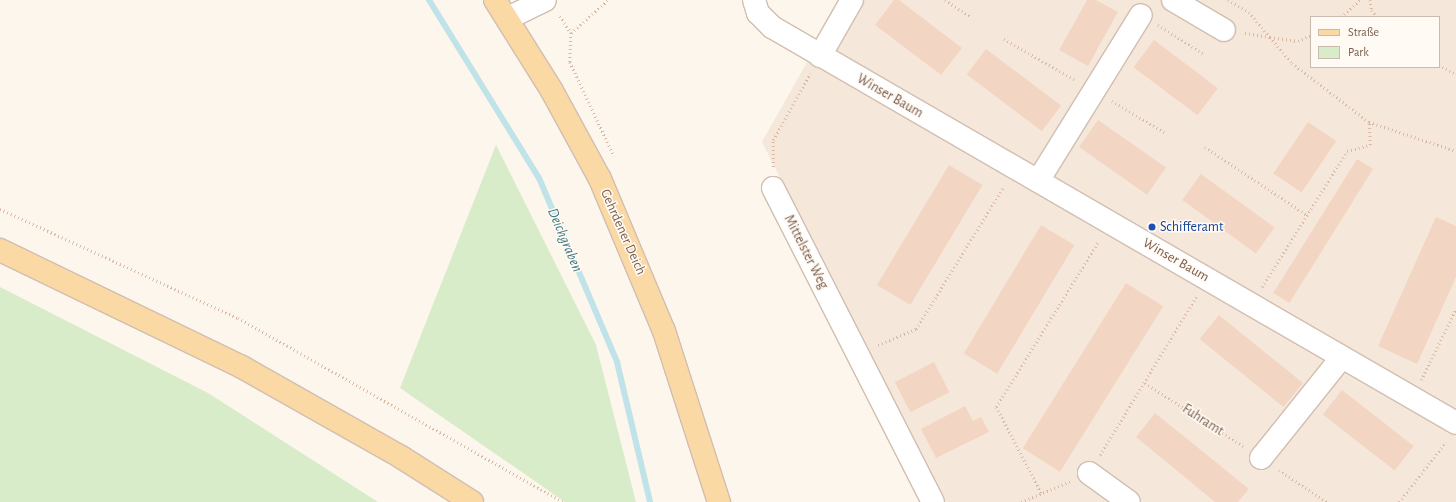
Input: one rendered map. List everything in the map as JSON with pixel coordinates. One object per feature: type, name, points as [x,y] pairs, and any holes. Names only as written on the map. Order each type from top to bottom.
[{"type":"main road","name":"Gehrdener Deich","points":[[495,0],[508,18],[552,91],[600,179],[637,263],[664,331],[711,492],[719,502]]},
{"type":"main road","points":[[0,250],[242,367],[401,457],[472,502]]},
{"type":"street","points":[[508,18],[545,0]]},
{"type":"street","name":"Winser Baum","points":[[754,0],[758,12],[772,27],[820,56],[1016,167],[1412,398],[1454,429]]},
{"type":"street","points":[[820,56],[852,0]]},
{"type":"street","points":[[1173,0],[1224,30]]},
{"type":"street","points":[[1038,181],[1141,14]]},
{"type":"street","name":"Mittelster Weg","points":[[773,188],[933,502]]},
{"type":"street","points":[[1261,458],[1342,357]]},
{"type":"street","points":[[1088,473],[1129,502]]},
{"type":"path","points":[[571,33],[608,0]]},
{"type":"path","points":[[945,0],[970,16]]},
{"type":"path","points":[[1228,0],[1249,12],[1292,63],[1369,122],[1456,150]]},
{"type":"path","points":[[1342,16],[1360,0]]},
{"type":"path","points":[[1370,0],[1372,10],[1376,16]]},
{"type":"path","points":[[1141,14],[1204,54]]},
{"type":"path","points":[[1224,30],[1298,41],[1310,35]]},
{"type":"path","points":[[773,188],[773,140],[820,56]]},
{"type":"path","points":[[1440,66],[1456,74]]},
{"type":"path","points":[[1251,304],[1347,151],[1370,145],[1369,122]]},
{"type":"path","points":[[1205,147],[1307,215]]},
{"type":"path","points":[[858,354],[916,329],[1016,167]]},
{"type":"path","points":[[0,209],[238,318],[563,502]]},
{"type":"path","points":[[1041,493],[996,407],[1110,222]]},
{"type":"path","points":[[1021,502],[1088,473],[1208,279]]},
{"type":"path","points":[[1412,398],[1456,309]]},
{"type":"path","name":"Fuhramt","points":[[1145,382],[1328,502]]},
{"type":"path","points":[[1399,502],[1454,429]]},
{"type":"shaded area","points":[[842,0],[1456,0],[1456,502],[942,502],[762,142]]},
{"type":"green space","points":[[496,145],[596,345],[636,502],[565,502],[400,388]]},
{"type":"green space","points":[[0,287],[208,393],[378,502],[0,502]]},
{"type":"building","points":[[894,0],[899,0],[962,48],[941,75],[875,25]]},
{"type":"building","points":[[1087,0],[1096,0],[1118,12],[1088,66],[1059,50]]},
{"type":"building","points":[[1154,40],[1218,88],[1197,115],[1134,67]]},
{"type":"building","points":[[986,49],[1061,106],[1042,131],[967,75]]},
{"type":"building","points":[[1098,120],[1166,168],[1147,195],[1079,147]]},
{"type":"building","points":[[1308,122],[1336,141],[1302,192],[1273,173]]},
{"type":"building","points":[[1357,159],[1373,169],[1289,303],[1273,293]]},
{"type":"building","points":[[949,165],[982,185],[910,305],[877,285]]},
{"type":"building","points":[[1201,174],[1275,227],[1256,253],[1182,200]]},
{"type":"building","points":[[1436,217],[1456,226],[1456,277],[1417,364],[1378,346]]},
{"type":"building","points":[[1041,225],[1074,245],[997,374],[964,354]]},
{"type":"building","points":[[1126,283],[1163,306],[1060,472],[1023,448]]},
{"type":"building","points":[[1219,315],[1303,383],[1283,407],[1199,339]]},
{"type":"building","points":[[934,362],[949,392],[910,412],[895,382]]},
{"type":"building","points":[[1342,390],[1414,446],[1395,470],[1323,414]]},
{"type":"building","points":[[965,406],[973,421],[981,417],[989,432],[936,458],[921,429]]},
{"type":"building","points":[[1155,413],[1249,489],[1238,502],[1215,502],[1136,437]]},
{"type":"waterway","name":"Deichgraben","points":[[429,0],[539,178],[617,362],[650,502]]},
{"type":"place","name":"Schifferamt","points":[[1152,227]]}]
